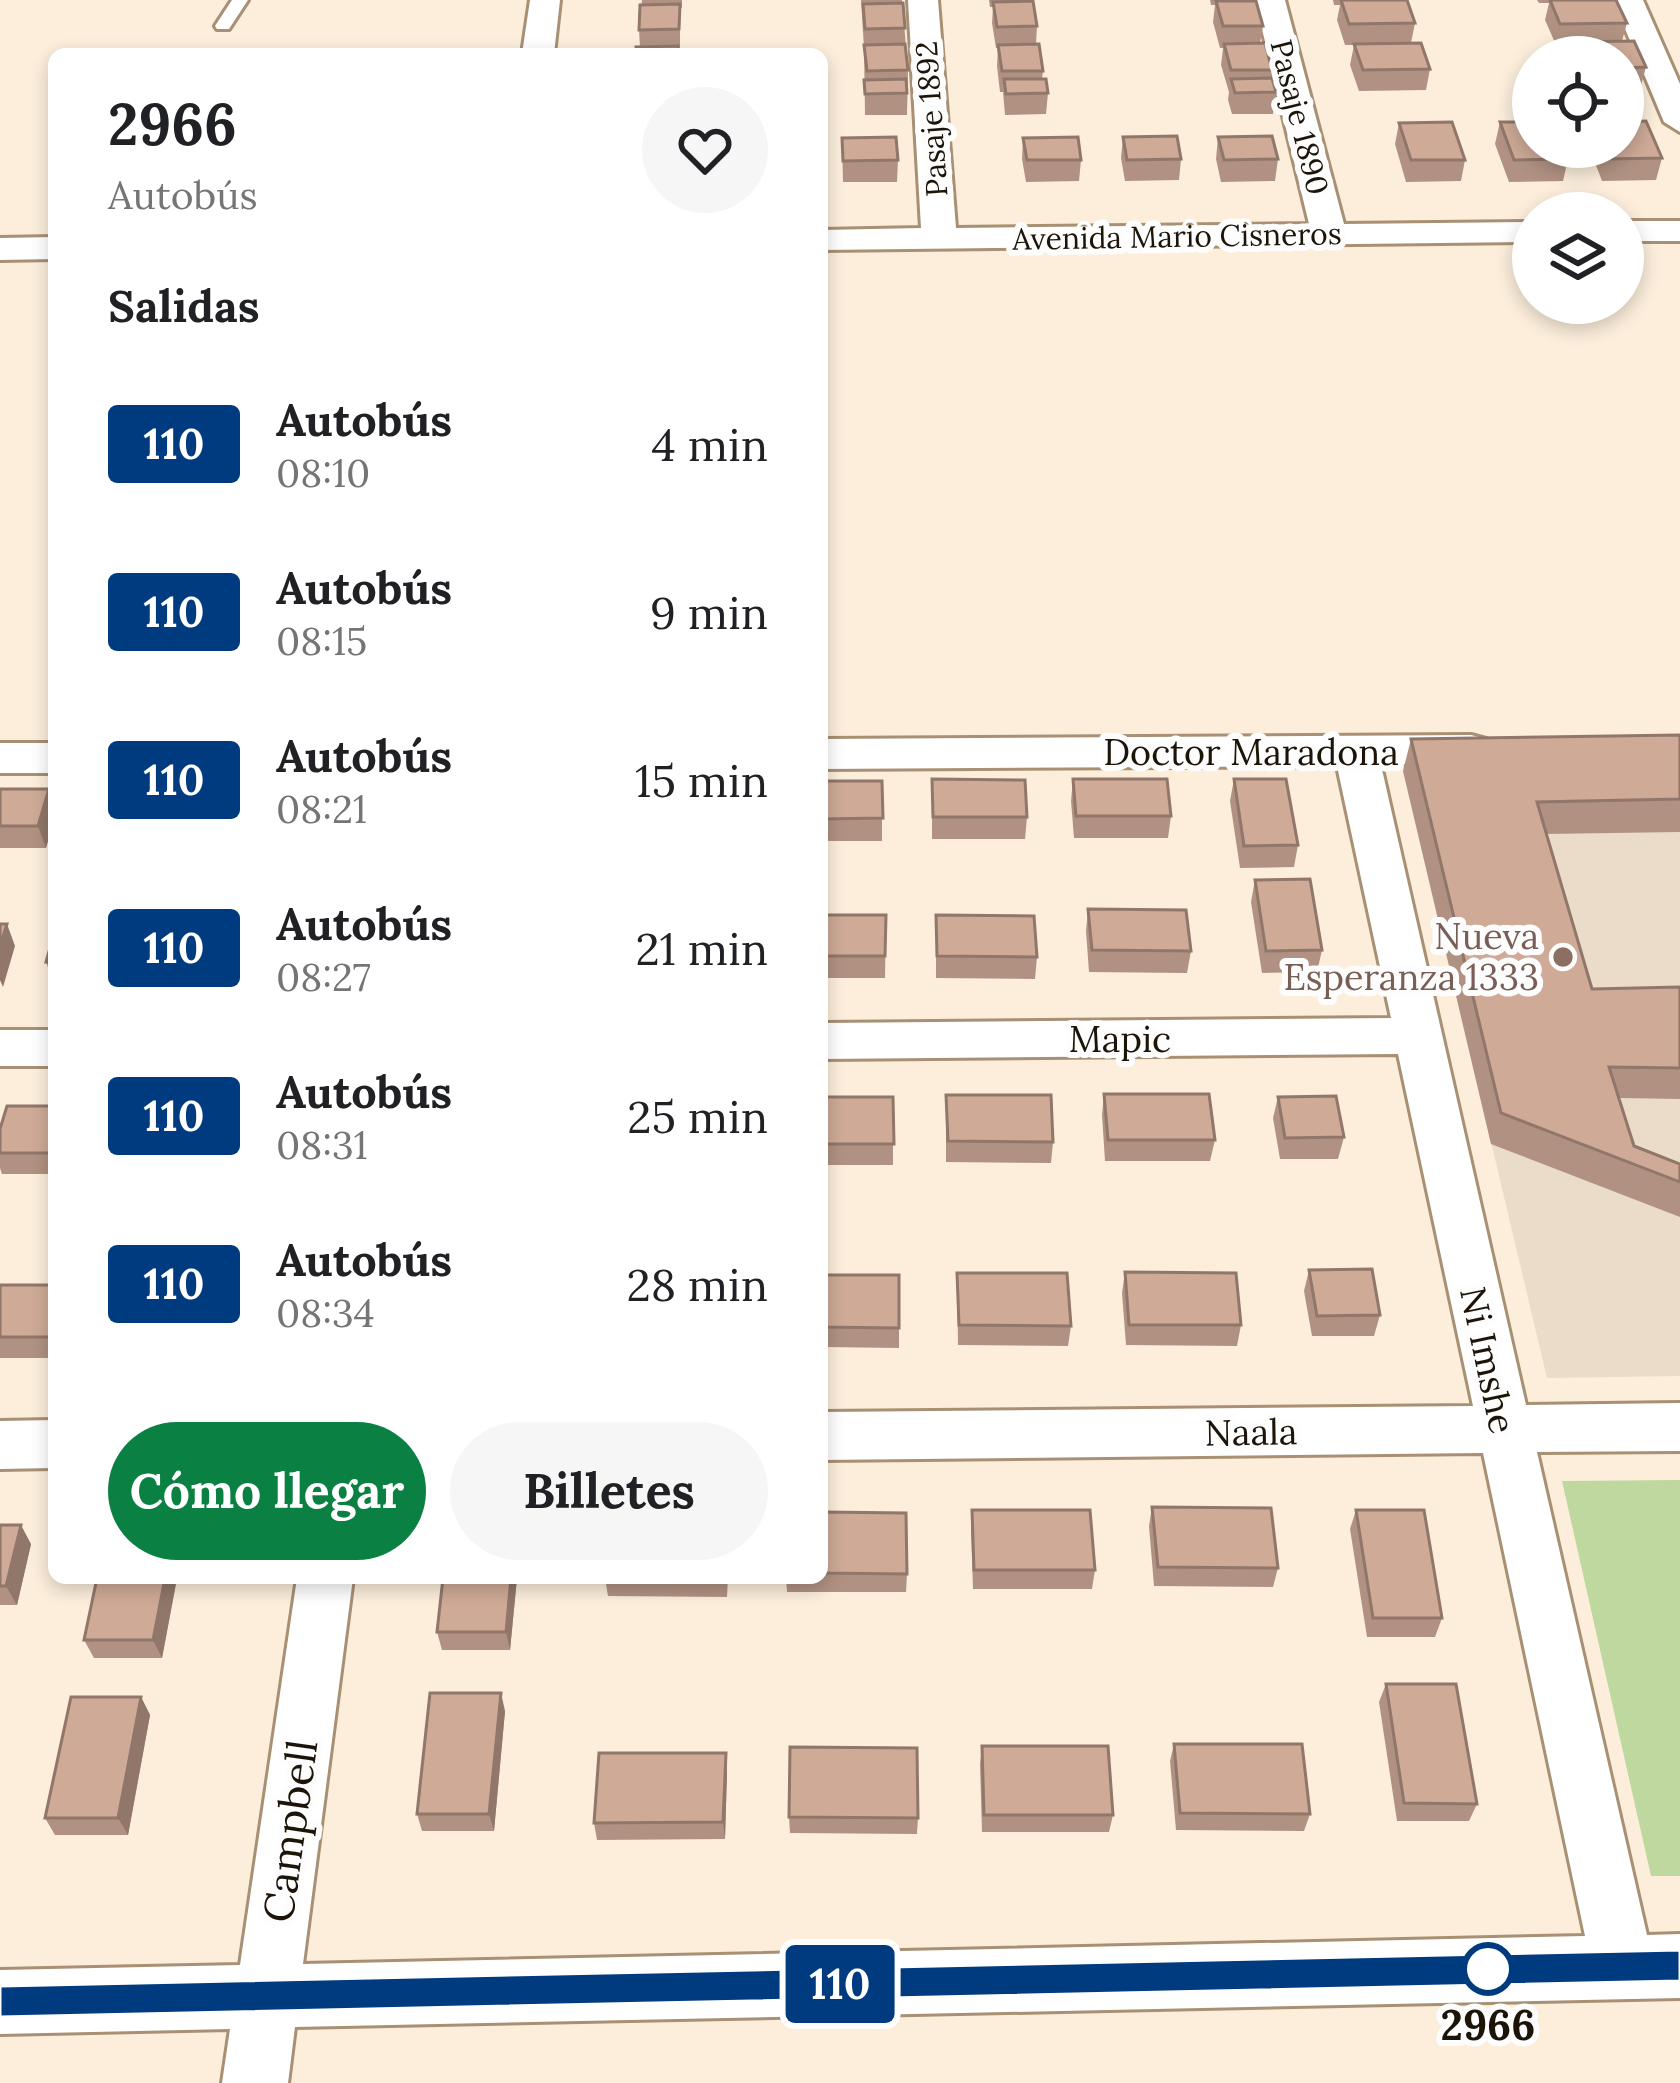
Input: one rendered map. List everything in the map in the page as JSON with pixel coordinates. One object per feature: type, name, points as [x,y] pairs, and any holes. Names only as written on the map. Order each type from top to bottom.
[{"type":"street","points":[[539,48],[545,0]]},
{"type":"street","name":"Pasaje 1892","points":[[923,0],[939,238]]},
{"type":"street","name":"Pasaje 1890","points":[[1270,0],[1329,234]]},
{"type":"street","points":[[1628,0],[1680,122]]},
{"type":"street","points":[[1644,231],[1680,230]]},
{"type":"street","name":"Avenida Mario Cisneros","points":[[828,240],[1512,232]]},
{"type":"street","points":[[0,249],[48,248]]},
{"type":"street","name":"Doctor Maradona","points":[[828,754],[1518,750]]},
{"type":"street","name":"Ni Imshe","points":[[1356,752],[1503,1429],[1652,1966]]},
{"type":"street","points":[[0,758],[48,758]]},
{"type":"street","name":"Mapic","points":[[828,1041],[1417,1036]]},
{"type":"street","points":[[0,1048],[48,1048]]},
{"type":"street","name":"Naala","points":[[828,1436],[1680,1427]]},
{"type":"street","points":[[0,1445],[48,1444]]},
{"type":"street","name":"Campbell","points":[[255,2083],[324,1584]]},
{"type":"street","points":[[0,2002],[1652,1966]]},
{"type":"lane","points":[[223,26],[240,0]]},
{"type":"shaded area","name":"Nueva Esperanza 1333","points":[[1680,767],[1680,1376],[1547,1378],[1403,771]]},
{"type":"green space","points":[[1680,1480],[1680,1876],[1651,1876],[1562,1481]]},
{"type":"building","points":[[1341,0],[1407,0],[1415,23],[1349,24]]},
{"type":"building","points":[[1550,0],[1616,0],[1627,23],[1560,24]]},
{"type":"building","points":[[1033,1],[1037,26],[997,27],[993,2]]},
{"type":"building","points":[[1216,1],[1256,1],[1263,26],[1223,26]]},
{"type":"building","points":[[903,3],[905,28],[865,29],[863,4]]},
{"type":"building","points":[[680,4],[679,29],[639,30],[640,5]]},
{"type":"building","points":[[1265,43],[1272,70],[1231,70],[1224,44]]},
{"type":"building","points":[[1421,43],[1430,69],[1363,70],[1354,44]]},
{"type":"building","points":[[905,44],[908,70],[867,71],[864,45]]},
{"type":"building","points":[[1039,44],[1043,71],[1002,71],[998,45]]},
{"type":"building","points":[[1272,78],[1276,92],[1235,93],[1231,79]]},
{"type":"building","points":[[906,79],[907,93],[865,94],[864,80]]},
{"type":"building","points":[[1004,79],[1046,79],[1048,93],[1006,94]]},
{"type":"building","points":[[1646,121],[1662,158],[1644,158]]},
{"type":"building","points":[[1452,122],[1465,160],[1411,160],[1399,123]]},
{"type":"building","points":[[1500,122],[1512,122],[1512,155]]},
{"type":"building","points":[[1177,136],[1181,159],[1127,160],[1123,137]]},
{"type":"building","points":[[1272,136],[1278,159],[1224,160],[1218,137]]},
{"type":"building","points":[[896,137],[898,160],[843,161],[842,138]]},
{"type":"building","points":[[1078,137],[1081,160],[1027,160],[1023,138]]},
{"type":"building","points":[[1680,735],[1680,799],[1537,802],[1592,989],[1680,987],[1680,1068],[1609,1067],[1634,1146],[1680,1164],[1680,1182],[1501,1113],[1411,739]]},
{"type":"building","points":[[932,779],[1025,780],[1027,817],[933,817]]},
{"type":"building","points":[[1073,779],[1167,779],[1171,816],[1076,816]]},
{"type":"building","points":[[1234,779],[1286,779],[1298,845],[1244,846]]},
{"type":"building","points":[[828,781],[882,781],[883,818],[828,819]]},
{"type":"building","points":[[0,789],[48,789],[38,826],[0,826]]},
{"type":"building","points":[[1310,879],[1322,950],[1266,951],[1255,880]]},
{"type":"building","points":[[1088,909],[1186,910],[1191,951],[1092,950]]},
{"type":"building","points":[[828,915],[886,915],[885,956],[828,956]]},
{"type":"building","points":[[936,915],[1034,916],[1037,957],[937,956]]},
{"type":"building","points":[[1104,1094],[1209,1094],[1215,1140],[1108,1140]]},
{"type":"building","points":[[946,1095],[1051,1095],[1053,1142],[948,1141]]},
{"type":"building","points":[[1336,1096],[1344,1137],[1285,1138],[1278,1097]]},
{"type":"building","points":[[828,1097],[893,1097],[894,1144],[828,1144]]},
{"type":"building","points":[[7,1106],[48,1106],[48,1153],[0,1153]]},
{"type":"building","points":[[1372,1269],[1380,1315],[1317,1316],[1309,1270]]},
{"type":"building","points":[[1125,1272],[1236,1273],[1241,1325],[1129,1325]]},
{"type":"building","points":[[957,1273],[1067,1273],[1071,1326],[959,1325]]},
{"type":"building","points":[[828,1275],[899,1275],[899,1328],[828,1327]]},
{"type":"building","points":[[0,1285],[48,1285],[48,1337],[0,1337]]},
{"type":"building","points":[[1152,1507],[1271,1508],[1278,1568],[1158,1567]]},
{"type":"building","points":[[972,1510],[1090,1510],[1095,1570],[974,1570]]},
{"type":"building","points":[[1356,1510],[1424,1510],[1442,1618],[1373,1618]]},
{"type":"building","points":[[828,1512],[906,1513],[907,1574],[828,1573]]},
{"type":"building","points":[[0,1525],[21,1525],[6,1586],[0,1586]]},
{"type":"building","points":[[96,1584],[164,1584],[153,1640],[84,1640]]},
{"type":"building","points":[[442,1584],[510,1584],[506,1632],[437,1632]]},
{"type":"building","points":[[1386,1684],[1456,1684],[1477,1804],[1404,1803]]},
{"type":"building","points":[[430,1693],[501,1693],[489,1814],[417,1814]]},
{"type":"building","points":[[71,1697],[141,1697],[118,1818],[45,1818]]},
{"type":"building","points":[[1174,1744],[1302,1744],[1310,1814],[1180,1813]]},
{"type":"building","points":[[982,1746],[1108,1746],[1113,1815],[984,1815]]},
{"type":"building","points":[[790,1747],[917,1748],[918,1818],[789,1817]]},
{"type":"building","points":[[599,1753],[726,1753],[723,1822],[594,1823]]},
{"type":"bus line","name":"110","points":[[0,2002],[1680,1966]]},
{"type":"place","name":"Nueva Esperanza 1333","points":[[1563,957]]},
{"type":"place","name":"2966","points":[[1488,1969]]}]
